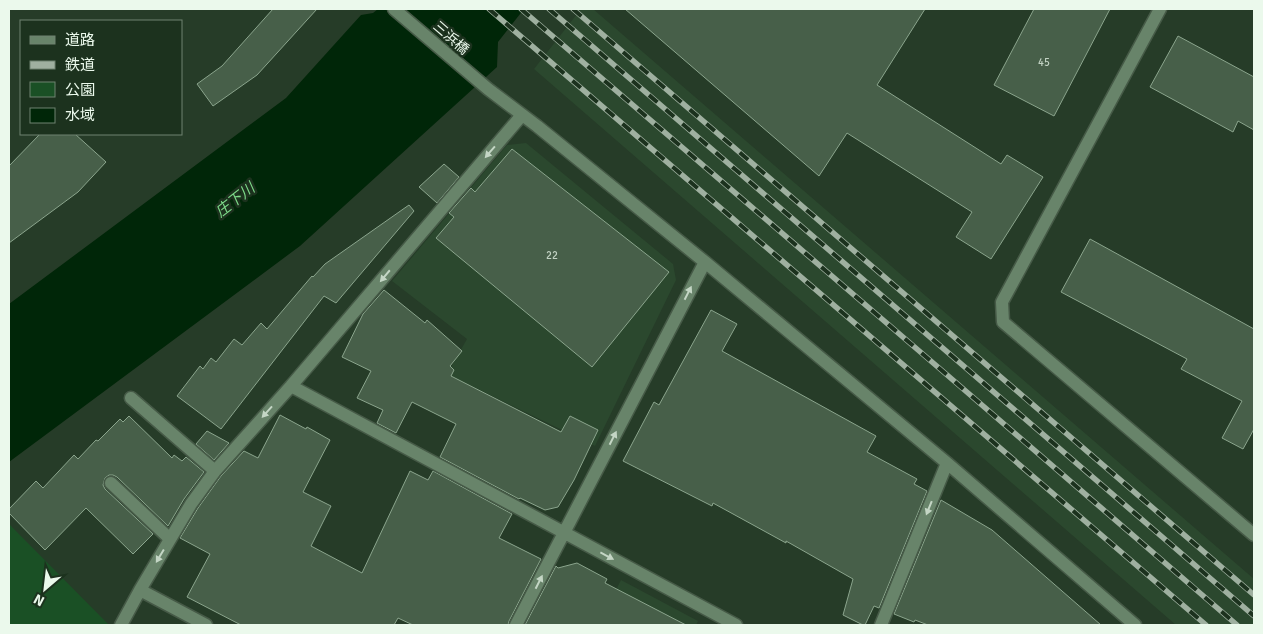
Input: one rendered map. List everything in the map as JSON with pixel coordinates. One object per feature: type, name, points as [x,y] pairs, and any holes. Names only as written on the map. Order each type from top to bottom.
[{"type":"street","name":"三浜橋","points":[[394,9],[488,89],[537,126],[705,262],[947,463],[1135,625]]},
{"type":"street","points":[[1160,9],[1002,302],[1003,322],[1254,535]]},
{"type":"street","points":[[121,625],[170,539],[215,471],[291,386],[522,116]]},
{"type":"street","points":[[516,625],[705,262]]},
{"type":"street","points":[[291,386],[736,625]]},
{"type":"street","points":[[131,398],[215,471]]},
{"type":"street","points":[[881,625],[947,463]]},
{"type":"street","points":[[111,484],[170,539]]},
{"type":"street","points":[[140,590],[206,625]]},
{"type":"shaded area","points":[[581,9],[593,9],[1254,579],[1254,625],[1176,625],[534,69]]},
{"type":"shaded area","points":[[526,143],[673,264],[676,280],[595,446],[447,374],[467,339],[392,281],[507,145]]},
{"type":"shaded area","points":[[621,580],[698,621],[696,625],[598,625]]},
{"type":"green space","points":[[9,524],[108,624],[108,625],[9,625]]},
{"type":"water","name":"庄下川","points":[[378,9],[524,9],[498,42],[497,67],[300,246],[9,462],[9,304],[286,98],[361,15],[373,13]]},
{"type":"building","points":[[273,9],[317,9],[257,75],[213,106],[197,84],[222,66]]},
{"type":"building","points":[[625,9],[925,9],[877,85],[1001,164],[1007,155],[1043,177],[991,259],[956,237],[972,212],[847,133],[819,176]]},
{"type":"building","points":[[1034,9],[1110,9],[1054,116],[994,85]]},
{"type":"building","points":[[1178,36],[1254,77],[1254,130],[1238,121],[1233,132],[1150,87]]},
{"type":"building","points":[[39,135],[76,135],[106,162],[78,192],[9,243],[9,166]]},
{"type":"building","points":[[512,149],[669,272],[592,367],[436,238],[454,217],[449,213],[471,188],[475,192]]},
{"type":"building","points":[[444,164],[459,177],[437,203],[419,187]]},
{"type":"building","points":[[409,205],[414,211],[336,303],[324,296],[221,429],[177,396],[200,366],[203,369],[211,358],[216,362],[234,339],[242,345],[261,323],[267,329],[312,276],[325,264]]},
{"type":"building","points":[[1090,239],[1254,329],[1254,429],[1243,449],[1222,438],[1242,401],[1181,369],[1187,359],[1061,292]]},
{"type":"building","points":[[384,290],[425,323],[427,320],[462,351],[450,366],[454,370],[451,376],[561,432],[570,416],[598,430],[574,480],[558,507],[545,510],[519,499],[440,457],[456,424],[412,402],[396,433],[377,423],[383,410],[357,398],[371,371],[342,357],[363,314]]},
{"type":"building","points":[[711,310],[737,324],[722,351],[876,436],[867,452],[917,479],[914,484],[927,491],[879,608],[874,606],[865,625],[843,615],[853,579],[713,503],[712,506],[623,461],[654,402],[659,405]]},
{"type":"building","points":[[280,415],[330,440],[303,492],[331,506],[311,546],[362,573],[410,471],[428,480],[433,471],[512,514],[499,538],[541,559],[508,625],[413,625],[398,618],[394,625],[241,625],[187,597],[210,554],[180,538],[198,508],[221,476],[244,451],[258,458]]},
{"type":"building","points":[[129,416],[172,458],[174,455],[182,461],[186,457],[204,472],[184,499],[168,526],[117,477],[109,475],[105,478],[103,485],[105,489],[153,534],[133,554],[86,508],[45,550],[9,513],[9,509],[36,481],[43,488],[74,455],[78,459],[120,419],[123,422]]},
{"type":"building","points":[[207,431],[229,443],[214,460],[196,444]]},
{"type":"building","points":[[941,500],[992,530],[1101,625],[928,625],[894,614]]},
{"type":"building","points":[[577,563],[607,579],[605,583],[686,625],[525,625],[556,566],[558,568]]},
{"type":"railway","points":[[489,9],[1206,625]]},
{"type":"railway","points":[[521,9],[1237,625]]},
{"type":"railway","points":[[549,9],[1254,616]]},
{"type":"railway","points":[[573,9],[1254,595]]}]
